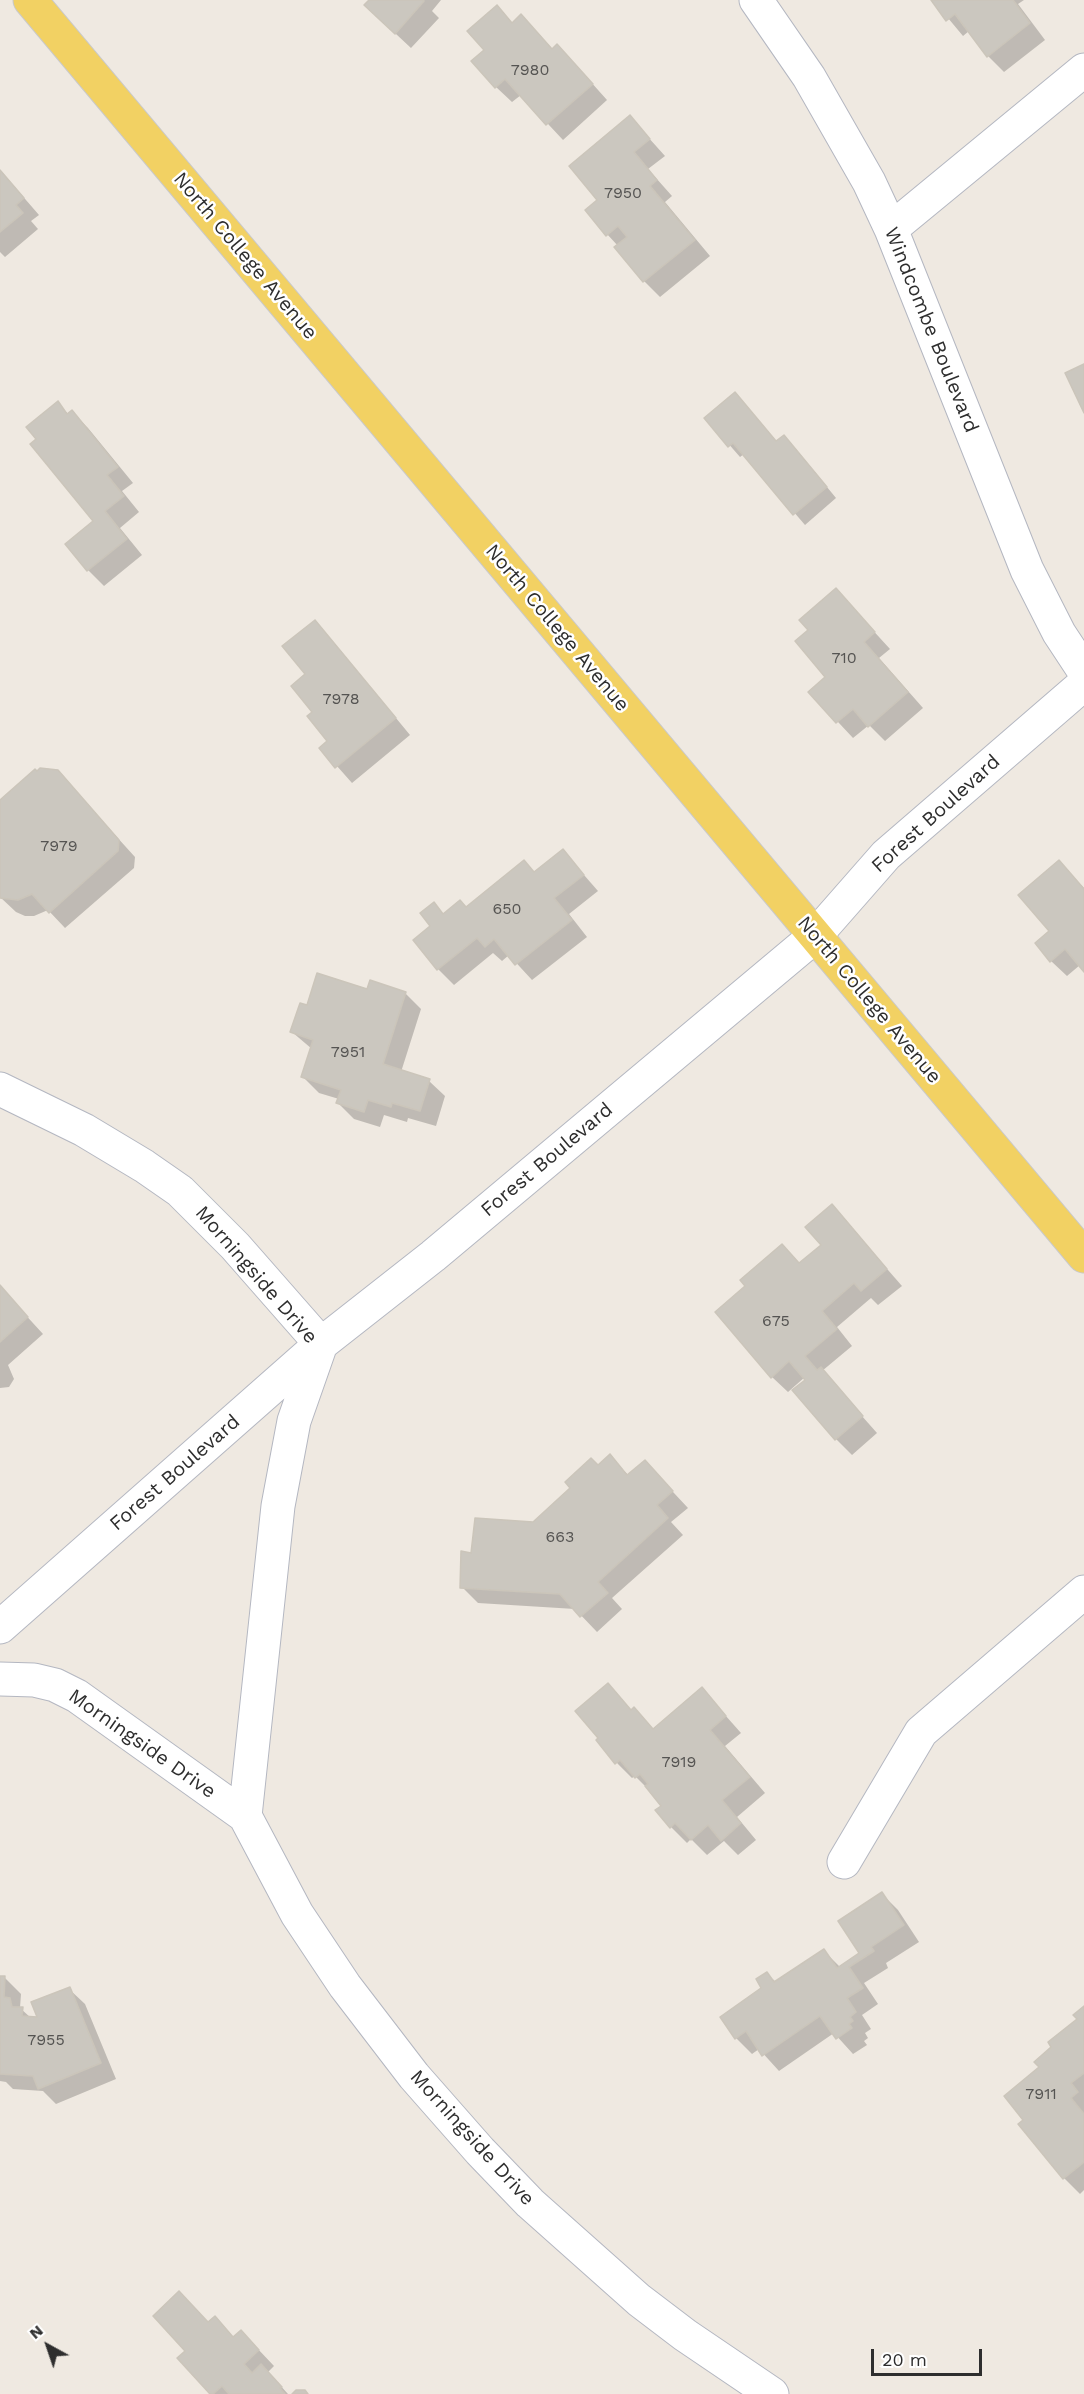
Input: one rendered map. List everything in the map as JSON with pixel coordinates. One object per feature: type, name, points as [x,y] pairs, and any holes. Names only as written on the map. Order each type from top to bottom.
[{"type":"main road","name":"North College Avenue","points":[[30,0],[1084,1256]]},
{"type":"street","name":"Windcombe Boulevard","points":[[756,0],[827,106],[869,182],[891,229],[1027,570],[1059,633],[1084,671]]},
{"type":"street","points":[[891,229],[1084,70]]},
{"type":"street","name":"Forest Boulevard","points":[[0,1627],[321,1344],[433,1256],[815,936],[886,855],[1084,684]]},
{"type":"street","name":"Morningside Drive","points":[[0,1089],[84,1130],[180,1191],[236,1246],[321,1344],[294,1421],[278,1506],[245,1816]]},
{"type":"street","points":[[844,1862],[921,1732],[1084,1592]]},
{"type":"street","name":"Morningside Drive","points":[[0,1679],[34,1680],[55,1685],[77,1696],[245,1816],[284,1892],[333,1969],[414,2076],[461,2131],[530,2203],[596,2264],[684,2335],[772,2394]]},
{"type":"building","points":[[369,0],[424,1],[395,34],[364,5]]},
{"type":"building","points":[[931,0],[1013,0],[1030,23],[987,57],[955,14],[946,21]]},
{"type":"building","points":[[497,5],[512,23],[521,14],[552,49],[557,44],[593,84],[546,125],[505,79],[495,88],[471,61],[484,50],[467,31]]},
{"type":"building","points":[[630,115],[650,139],[634,152],[657,180],[650,186],[695,240],[643,282],[614,247],[627,237],[618,226],[606,236],[585,210],[597,200],[569,166]]},
{"type":"building","points":[[0,170],[24,198],[16,205],[23,213],[0,232]]},
{"type":"building","points":[[1084,364],[1084,413],[1065,373]]},
{"type":"building","points":[[735,392],[776,441],[784,435],[827,487],[793,515],[733,443],[728,447],[704,418]]},
{"type":"building","points":[[58,401],[67,414],[72,410],[118,467],[107,475],[124,496],[105,511],[127,539],[87,571],[65,544],[93,521],[30,444],[36,439],[26,427]]},
{"type":"building","points":[[836,588],[875,632],[864,642],[908,692],[868,727],[853,709],[836,723],[808,692],[825,677],[795,641],[808,630],[799,620]]},
{"type":"building","points":[[315,620],[396,718],[335,768],[319,748],[327,741],[307,716],[312,712],[291,686],[305,674],[282,646]]},
{"type":"building","points":[[40,768],[58,770],[119,840],[118,851],[49,913],[32,894],[18,900],[0,898],[0,800],[35,769],[37,771]]},
{"type":"building","points":[[563,849],[584,875],[554,898],[572,920],[515,965],[494,939],[485,947],[477,938],[437,970],[413,940],[430,926],[420,913],[434,902],[443,914],[460,900],[466,907],[524,860],[534,872]]},
{"type":"building","points":[[1059,860],[1084,889],[1084,972],[1065,949],[1050,962],[1035,943],[1049,931],[1018,895]]},
{"type":"building","points":[[317,973],[367,989],[370,980],[406,992],[383,1064],[430,1079],[420,1111],[392,1103],[391,1107],[368,1100],[364,1112],[336,1103],[341,1090],[301,1077],[313,1040],[290,1032],[300,1003],[307,1005]]},
{"type":"building","points":[[832,1204],[887,1269],[861,1291],[854,1283],[822,1311],[837,1329],[805,1356],[817,1370],[821,1367],[863,1416],[835,1440],[792,1390],[805,1380],[789,1361],[771,1378],[715,1312],[745,1286],[740,1280],[782,1244],[799,1263],[821,1245],[805,1227]]},
{"type":"building","points":[[0,1285],[28,1317],[0,1342]]},
{"type":"building","points":[[610,1454],[627,1475],[645,1460],[673,1491],[657,1505],[668,1518],[598,1582],[608,1593],[580,1617],[560,1594],[460,1588],[461,1551],[471,1553],[475,1518],[533,1522],[570,1488],[565,1482],[591,1458],[598,1465]]},
{"type":"building","points":[[608,1683],[631,1710],[634,1707],[653,1729],[702,1687],[726,1716],[710,1730],[750,1777],[722,1800],[741,1823],[721,1841],[708,1825],[691,1840],[675,1823],[670,1828],[655,1810],[661,1806],[645,1786],[648,1784],[640,1774],[635,1778],[620,1760],[615,1764],[596,1740],[598,1738],[575,1711]]},
{"type":"building","points":[[882,1892],[904,1925],[871,1947],[874,1951],[849,1967],[863,1988],[847,1998],[856,2012],[850,2017],[853,2021],[849,2024],[852,2028],[836,2039],[820,2016],[762,2056],[746,2031],[735,2039],[720,2017],[761,1988],[756,1979],[767,1972],[774,1982],[824,1949],[837,1968],[859,1953],[838,1921]]},
{"type":"building","points":[[0,1976],[5,1976],[4,1997],[10,1998],[12,2007],[23,2007],[22,2016],[37,2017],[31,2002],[70,1987],[101,2063],[38,2089],[33,2076],[0,2074]]},
{"type":"building","points":[[1084,2006],[1084,2073],[1071,2083],[1078,2092],[1071,2098],[1084,2114],[1084,2162],[1063,2179],[1018,2124],[1023,2120],[1004,2096],[1039,2067],[1034,2062],[1051,2047],[1048,2042],[1077,2019],[1073,2015]]},
{"type":"building","points":[[179,2291],[208,2322],[215,2316],[233,2337],[241,2330],[259,2350],[244,2364],[252,2373],[261,2364],[282,2387],[280,2388],[285,2394],[229,2394],[222,2386],[210,2394],[177,2358],[185,2351],[153,2316]]},
{"type":"building","points":[[296,2390],[305,2390],[308,2394],[292,2394]]}]
